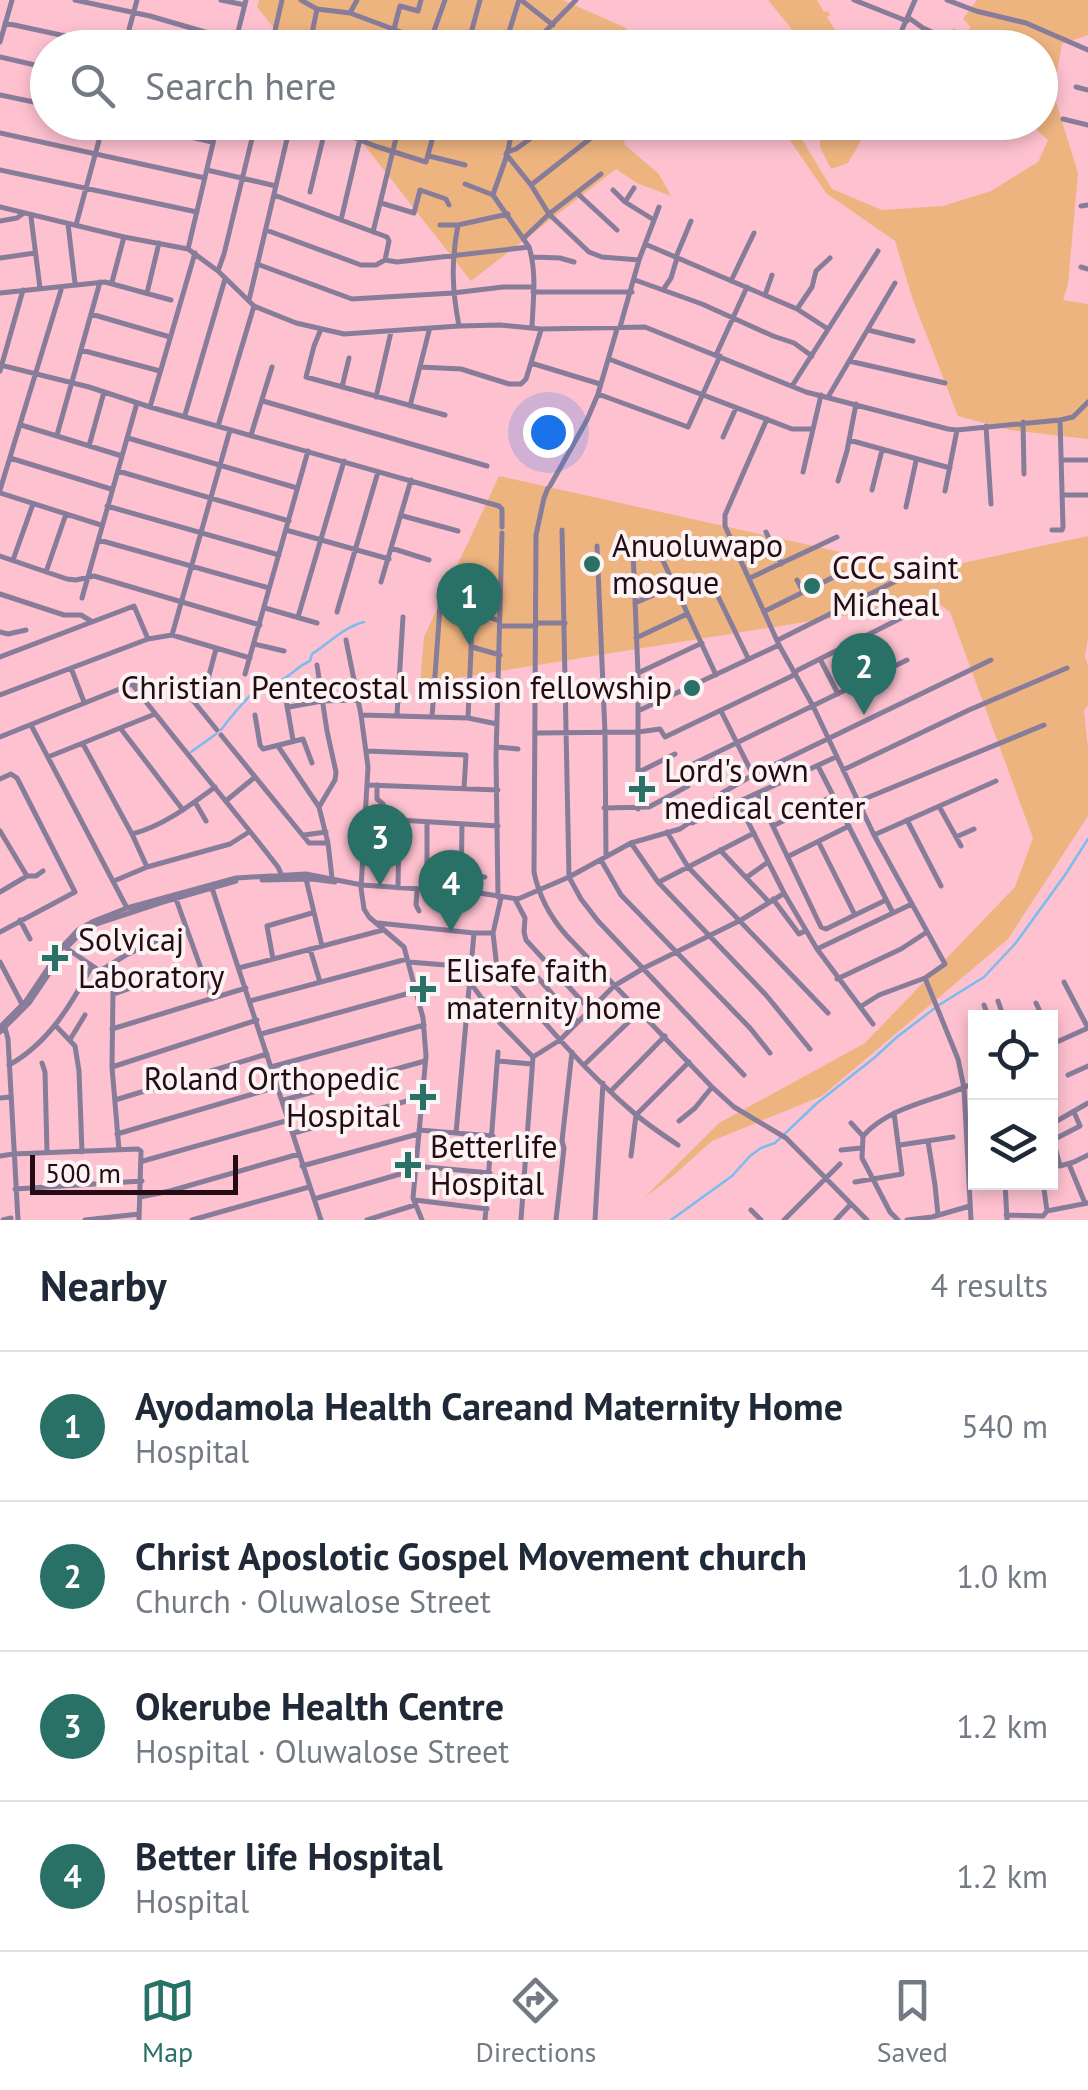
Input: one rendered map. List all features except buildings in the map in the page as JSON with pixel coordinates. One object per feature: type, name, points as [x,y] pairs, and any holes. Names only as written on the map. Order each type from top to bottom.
[{"type":"street","points":[[74,0],[184,25],[191,30]]},
{"type":"street","points":[[128,30],[137,0]]},
{"type":"street","points":[[221,0],[245,2],[238,30]]},
{"type":"street","points":[[275,30],[282,0]]},
{"type":"street","points":[[300,0],[394,29],[400,6],[418,11],[420,0]]},
{"type":"street","points":[[350,13],[357,0]]},
{"type":"street","points":[[434,30],[444,0]]},
{"type":"street","points":[[472,30],[480,0]]},
{"type":"street","points":[[510,30],[520,0],[553,25]]},
{"type":"street","points":[[548,30],[576,0]]},
{"type":"street","points":[[854,0],[928,30]]},
{"type":"street","points":[[903,30],[915,0]]},
{"type":"street","points":[[946,0],[1044,30]]},
{"type":"street","points":[[0,37],[9,1]]},
{"type":"street","points":[[312,30],[316,5]]},
{"type":"street","points":[[5,23],[38,30]]},
{"type":"street","points":[[1058,36],[1088,50]]},
{"type":"street","points":[[0,57],[30,64]]},
{"type":"street","points":[[1076,87],[1088,90]]},
{"type":"street","points":[[0,95],[30,101]]},
{"type":"street","points":[[1062,119],[1088,125]]},
{"type":"street","points":[[0,133],[30,140]]},
{"type":"street","points":[[32,140],[276,186]]},
{"type":"street","points":[[75,284],[72,224],[99,140]]},
{"type":"street","points":[[150,407],[191,251],[213,142],[204,140]]},
{"type":"street","points":[[218,271],[251,140]]},
{"type":"street","points":[[218,426],[252,303],[257,264],[288,140]]},
{"type":"street","points":[[310,192],[323,140]]},
{"type":"street","points":[[341,220],[359,140],[426,162],[433,140]]},
{"type":"street","points":[[373,232],[396,140]]},
{"type":"street","points":[[493,194],[510,140]]},
{"type":"street","points":[[507,153],[528,140]]},
{"type":"street","points":[[531,185],[589,140]]},
{"type":"street","points":[[507,153],[549,214],[589,252],[639,260]]},
{"type":"street","points":[[429,156],[464,165]]},
{"type":"street","points":[[0,170],[197,212]]},
{"type":"street","points":[[524,238],[601,174]]},
{"type":"street","points":[[465,184],[493,194],[529,247],[534,289],[532,328]]},
{"type":"street","points":[[625,202],[634,188]]},
{"type":"street","points":[[381,203],[414,213],[420,190],[446,200],[449,205]]},
{"type":"street","points":[[613,190],[654,220]]},
{"type":"street","points":[[577,193],[617,230]]},
{"type":"street","points":[[274,195],[388,239],[385,260]]},
{"type":"street","points":[[659,206],[598,394],[544,498],[536,535],[534,872],[553,920],[614,986],[712,1087],[734,1107],[771,1127],[796,1148],[867,1220]]},
{"type":"street","points":[[0,207],[191,251],[252,303],[286,320],[321,330],[344,334],[459,326],[541,330],[645,327],[792,386],[957,430],[1060,420],[1072,417],[1088,402]]},
{"type":"street","points":[[440,225],[508,214]]},
{"type":"street","points":[[0,220],[28,215]]},
{"type":"street","points":[[28,215],[40,288]]},
{"type":"street","points":[[663,290],[691,221]]},
{"type":"street","points":[[458,225],[452,256],[452,293],[459,326]]},
{"type":"street","points":[[266,230],[372,265],[385,260],[397,262],[529,247]]},
{"type":"street","points":[[731,280],[754,234]]},
{"type":"street","points":[[112,282],[124,237]]},
{"type":"street","points":[[147,293],[159,242]]},
{"type":"street","points":[[645,244],[797,308],[828,329]]},
{"type":"street","points":[[792,386],[878,251]]},
{"type":"street","points":[[0,258],[36,253]]},
{"type":"street","points":[[532,257],[574,262]]},
{"type":"street","points":[[797,308],[812,287],[816,271],[830,258]]},
{"type":"street","points":[[257,264],[352,299],[503,287],[632,292]]},
{"type":"street","points":[[765,295],[772,275]]},
{"type":"street","points":[[184,417],[225,279]]},
{"type":"street","points":[[635,280],[794,342],[812,356]]},
{"type":"street","points":[[57,435],[100,282]]},
{"type":"street","points":[[0,293],[112,282],[170,300]]},
{"type":"street","points":[[802,472],[824,396],[895,283]]},
{"type":"street","points":[[598,394],[686,428],[690,426],[747,287]]},
{"type":"street","points":[[24,290],[1,367],[72,382],[500,506],[496,747],[499,897],[493,933],[498,977]]},
{"type":"street","points":[[61,290],[0,492],[102,524]]},
{"type":"street","points":[[91,314],[170,337]]},
{"type":"street","points":[[321,330],[306,377],[444,415]]},
{"type":"street","points":[[410,406],[429,330]]},
{"type":"street","points":[[420,367],[461,369],[516,385],[526,379],[541,330]]},
{"type":"street","points":[[868,330],[913,341]]},
{"type":"street","points":[[376,397],[391,332]]},
{"type":"street","points":[[81,350],[160,371]]},
{"type":"street","points":[[342,388],[349,358]]},
{"type":"street","points":[[609,359],[792,429],[813,429]]},
{"type":"street","points":[[849,361],[946,384]]},
{"type":"street","points":[[531,363],[601,384]]},
{"type":"street","points":[[251,435],[272,367]]},
{"type":"street","points":[[89,446],[104,392]]},
{"type":"street","points":[[262,401],[488,466]]},
{"type":"street","points":[[82,598],[137,403]]},
{"type":"street","points":[[838,481],[856,404]]},
{"type":"street","points":[[723,437],[736,408]]},
{"type":"street","points":[[767,419],[724,520],[874,835],[944,964],[925,978],[860,1008]]},
{"type":"street","points":[[1052,530],[1063,529],[1060,420]]},
{"type":"street","points":[[1023,422],[1024,474]]},
{"type":"street","points":[[21,424],[122,456]]},
{"type":"street","points":[[986,426],[990,504]]},
{"type":"street","points":[[172,636],[230,430]]},
{"type":"street","points":[[945,490],[957,430]]},
{"type":"street","points":[[128,438],[298,488]]},
{"type":"street","points":[[850,440],[950,468]]},
{"type":"street","points":[[872,490],[882,450]]},
{"type":"street","points":[[245,674],[308,451]]},
{"type":"street","points":[[10,458],[112,489]]},
{"type":"street","points":[[906,507],[916,460]]},
{"type":"street","points":[[1061,460],[1088,460]]},
{"type":"street","points":[[298,617],[344,461]]},
{"type":"street","points":[[118,471],[289,521]]},
{"type":"street","points":[[337,612],[378,472]]},
{"type":"street","points":[[382,582],[411,480]]},
{"type":"street","points":[[1062,496],[1088,496]]},
{"type":"street","points":[[13,560],[33,504]]},
{"type":"street","points":[[107,506],[279,555]]},
{"type":"street","points":[[46,572],[66,514]]},
{"type":"street","points":[[402,516],[458,531]]},
{"type":"street","points":[[286,530],[388,558]]},
{"type":"street","points":[[562,530],[570,876],[598,921],[744,1075]]},
{"type":"street","points":[[766,532],[781,564]]},
{"type":"street","points":[[750,578],[837,538]]},
{"type":"street","points":[[98,540],[269,588]]},
{"type":"street","points":[[597,546],[605,733],[603,858],[621,895],[770,1053]]},
{"type":"street","points":[[391,548],[430,560]]},
{"type":"street","points":[[633,552],[638,808]]},
{"type":"street","points":[[659,552],[716,674]]},
{"type":"street","points":[[0,556],[86,586]]},
{"type":"street","points":[[765,611],[842,572]]},
{"type":"street","points":[[76,580],[89,576],[260,625]]},
{"type":"street","points":[[468,718],[474,580],[500,586]]},
{"type":"street","points":[[797,580],[803,592]]},
{"type":"street","points":[[638,711],[896,581]]},
{"type":"street","points":[[636,603],[674,586]]},
{"type":"street","points":[[713,586],[748,658]]},
{"type":"street","points":[[432,717],[441,593]]},
{"type":"street","points":[[0,594],[64,615],[81,615],[91,622]]},
{"type":"street","points":[[535,732],[660,729],[665,737],[931,603]]},
{"type":"street","points":[[0,657],[134,606],[148,639]]},
{"type":"street","points":[[265,608],[317,623]]},
{"type":"street","points":[[474,612],[500,624],[565,623]]},
{"type":"street","points":[[636,638],[687,614]]},
{"type":"street","points":[[397,715],[403,618]]},
{"type":"street","points":[[0,632],[26,630]]},
{"type":"street","points":[[0,695],[148,639],[172,636],[250,658]]},
{"type":"street","points":[[346,640],[366,751],[364,909],[401,943],[424,1025],[425,1061],[414,1168],[414,1202],[422,1220]]},
{"type":"street","points":[[638,672],[702,643]]},
{"type":"street","points":[[254,644],[284,651]]},
{"type":"street","points":[[472,648],[500,656]]},
{"type":"street","points":[[193,700],[204,694],[216,649]]},
{"type":"street","points":[[820,659],[838,694]]},
{"type":"street","points":[[687,767],[908,660]]},
{"type":"street","points":[[2,1029],[78,930],[128,908],[236,878],[306,874],[362,886],[514,899],[570,876],[631,843],[680,829],[722,793],[752,775],[991,660]]},
{"type":"street","points":[[316,665],[336,772],[320,807]]},
{"type":"street","points":[[71,668],[84,702]]},
{"type":"street","points":[[842,770],[1067,668]]},
{"type":"street","points":[[0,737],[132,684],[177,681],[310,844],[328,843]]},
{"type":"street","points":[[283,683],[294,740]]},
{"type":"street","points":[[132,684],[282,876]]},
{"type":"street","points":[[470,686],[499,690]]},
{"type":"street","points":[[289,707],[359,700]]},
{"type":"street","points":[[721,712],[752,775]]},
{"type":"street","points":[[48,757],[155,714]]},
{"type":"street","points":[[254,715],[260,746],[264,749],[302,739],[312,763]]},
{"type":"street","points":[[362,715],[468,718],[497,724]]},
{"type":"street","points":[[858,802],[1044,724]]},
{"type":"street","points":[[31,725],[128,908]]},
{"type":"street","points":[[121,729],[183,810]]},
{"type":"street","points":[[83,744],[147,867]]},
{"type":"street","points":[[278,746],[320,807],[332,878]]},
{"type":"street","points":[[496,747],[518,749]]},
{"type":"street","points":[[366,751],[466,755],[464,788]]},
{"type":"street","points":[[639,772],[675,754]]},
{"type":"street","points":[[689,823],[836,757]]},
{"type":"street","points":[[818,766],[893,914]]},
{"type":"street","points":[[0,778],[11,774],[17,778],[74,892],[0,932]]},
{"type":"street","points":[[226,801],[256,778]]},
{"type":"street","points":[[874,835],[996,781]]},
{"type":"street","points":[[368,784],[498,790]]},
{"type":"street","points":[[377,785],[377,799],[383,804],[382,819]]},
{"type":"street","points":[[604,808],[649,807],[688,786]]},
{"type":"street","points":[[132,834],[183,810],[215,788]]},
{"type":"street","points":[[758,795],[824,929],[886,900]]},
{"type":"street","points":[[773,826],[833,796]]},
{"type":"street","points":[[195,802],[206,821]]},
{"type":"street","points":[[738,802],[805,931],[873,1024]]},
{"type":"street","points":[[940,808],[961,846]]},
{"type":"street","points":[[366,818],[498,826]]},
{"type":"street","points":[[907,820],[941,886]]},
{"type":"street","points":[[398,821],[398,888]]},
{"type":"street","points":[[426,890],[427,822]]},
{"type":"street","points":[[461,892],[462,824]]},
{"type":"street","points":[[788,857],[849,826]]},
{"type":"street","points":[[956,837],[974,829]]},
{"type":"street","points":[[0,831],[27,876]]},
{"type":"street","points":[[114,881],[147,867],[230,844],[250,832]]},
{"type":"street","points":[[304,836],[326,832]]},
{"type":"street","points":[[667,832],[688,866],[828,1014]]},
{"type":"street","points":[[658,882],[754,832]]},
{"type":"street","points":[[819,842],[855,915]]},
{"type":"street","points":[[631,843],[658,882],[766,995],[810,1049]]},
{"type":"street","points":[[720,850],[799,934],[805,931]]},
{"type":"street","points":[[746,877],[768,862]]},
{"type":"street","points":[[0,892],[43,871]]},
{"type":"street","points":[[462,876],[485,877]]},
{"type":"street","points":[[2,1029],[32,999],[66,948],[81,933],[96,924],[186,893],[236,881],[306,878],[499,897]]},
{"type":"street","points":[[306,878],[322,946]]},
{"type":"street","points":[[212,888],[320,1220]]},
{"type":"street","points":[[417,891],[418,910]]},
{"type":"street","points":[[498,1061],[532,1060],[560,1040],[614,986],[784,893]]},
{"type":"street","points":[[176,898],[212,999]]},
{"type":"street","points":[[514,899],[525,918],[526,940],[590,1010]]},
{"type":"street","points":[[817,949],[912,904]]},
{"type":"street","points":[[273,959],[268,926],[312,913]]},
{"type":"street","points":[[20,920],[30,939]]},
{"type":"street","points":[[376,923],[493,933]]},
{"type":"street","points":[[239,968],[384,930]]},
{"type":"street","points":[[837,979],[901,949],[927,932]]},
{"type":"street","points":[[81,933],[90,945]]},
{"type":"street","points":[[456,1133],[474,934]]},
{"type":"street","points":[[100,970],[168,936]]},
{"type":"street","points":[[66,948],[100,970],[110,981],[114,994],[112,1067],[118,1150]]},
{"type":"street","points":[[310,949],[320,982]]},
{"type":"street","points":[[250,1001],[408,960],[470,967]]},
{"type":"street","points":[[0,962],[22,1004]]},
{"type":"street","points":[[524,962],[577,1022]]},
{"type":"street","points":[[10,1064],[56,1026],[92,966]]},
{"type":"street","points":[[114,994],[179,971]]},
{"type":"street","points":[[470,984],[507,978],[610,1092],[678,1145]]},
{"type":"street","points":[[925,978],[958,1059],[964,1088],[971,1220]]},
{"type":"street","points":[[0,984],[8,980]]},
{"type":"street","points":[[1058,1042],[1088,1028],[1064,982]]},
{"type":"street","points":[[470,984],[532,1060],[521,1220]]},
{"type":"street","points":[[112,1029],[246,988]]},
{"type":"street","points":[[261,1034],[417,991]]},
{"type":"street","points":[[998,1001],[1001,1010]]},
{"type":"street","points":[[1036,1003],[1039,1010]]},
{"type":"street","points":[[984,1004],[986,1010]]},
{"type":"street","points":[[585,1064],[640,1012]]},
{"type":"street","points":[[70,1040],[84,1015]]},
{"type":"street","points":[[112,1067],[256,1020]]},
{"type":"street","points":[[271,1067],[424,1025]]},
{"type":"street","points":[[56,1026],[76,1046],[82,1152]]},
{"type":"street","points":[[2,1029],[8,1039],[10,1064],[15,1190],[11,1219]]},
{"type":"street","points":[[610,1092],[665,1036]]},
{"type":"street","points":[[485,1220],[498,1052]]},
{"type":"street","points":[[556,1220],[572,1052]]},
{"type":"street","points":[[116,1100],[267,1054]]},
{"type":"street","points":[[282,1100],[425,1061]]},
{"type":"street","points":[[631,1156],[636,1115],[689,1062]]},
{"type":"street","points":[[42,1063],[47,1152]]},
{"type":"street","points":[[1068,1075],[1086,1067],[1088,1076]]},
{"type":"street","points":[[595,1220],[603,1083]]},
{"type":"street","points":[[898,1220],[862,1158],[864,1136],[894,1112],[968,1086]]},
{"type":"street","points":[[117,1134],[278,1087]]},
{"type":"street","points":[[679,1121],[712,1087]]},
{"type":"street","points":[[0,1098],[10,1097]]},
{"type":"street","points":[[293,1133],[421,1097]]},
{"type":"street","points":[[1058,1121],[1088,1104]]},
{"type":"street","points":[[690,1112],[697,1117]]},
{"type":"street","points":[[855,1182],[902,1174],[894,1112]]},
{"type":"street","points":[[1058,1138],[1080,1126],[1074,1112]]},
{"type":"street","points":[[142,1161],[289,1120]]},
{"type":"street","points":[[852,1123],[864,1136]]},
{"type":"street","points":[[302,1166],[418,1132],[493,1136]]},
{"type":"street","points":[[900,1145],[953,1137]]},
{"type":"street","points":[[928,1141],[938,1215]]},
{"type":"street","points":[[842,1150],[861,1148]]},
{"type":"street","points":[[0,1156],[138,1149],[142,1154],[139,1217],[85,1220]]},
{"type":"street","points":[[140,1197],[298,1154]]},
{"type":"street","points":[[1058,1157],[1060,1166],[1088,1155]]},
{"type":"street","points":[[784,1220],[840,1164]]},
{"type":"street","points":[[1005,1190],[1006,1218],[1045,1216],[1087,1204],[1069,1164]]},
{"type":"street","points":[[314,1199],[414,1168],[490,1173]]},
{"type":"street","points":[[15,1190],[142,1182]]},
{"type":"street","points":[[192,1220],[309,1187]]},
{"type":"street","points":[[1043,1190],[1045,1216]]},
{"type":"street","points":[[367,1220],[414,1202],[487,1209]]},
{"type":"street","points":[[836,1220],[852,1204]]},
{"type":"street","points":[[911,1220],[970,1206]]},
{"type":"street","points":[[751,1210],[761,1220]]},
{"type":"shaded area","points":[[259,0],[563,0],[627,30],[275,30],[257,7]]},
{"type":"shaded area","points":[[768,0],[817,0],[824,12],[828,11],[827,17],[835,30],[792,30]]},
{"type":"shaded area","points":[[977,0],[1088,0],[1088,35],[1062,44],[1058,65],[1058,30],[968,30],[971,27],[963,19]]},
{"type":"shaded area","points":[[1058,108],[1078,173],[1068,284],[1063,300],[1088,304],[1088,439],[1010,430],[958,416],[913,300],[895,241],[826,193],[790,140],[802,140],[832,189],[882,210],[943,206],[991,191],[1038,162],[1048,140],[1058,140]]},
{"type":"shaded area","points":[[360,140],[625,140],[624,144],[659,174],[671,196],[637,183],[616,169],[471,281]]},
{"type":"shaded area","points":[[820,140],[861,140],[848,163],[831,169]]},
{"type":"shaded area","points":[[499,476],[926,571],[1088,536],[1088,706],[1084,710],[1088,816],[1008,939],[822,1096],[712,1141],[644,1198],[719,1123],[865,1043],[1015,887],[1033,838],[950,612],[935,601],[420,684],[424,637]]},
{"type":"waterway","points":[[221,730],[262,685],[287,677],[337,636],[364,622]]},
{"type":"waterway","points":[[191,752],[216,734]]},
{"type":"waterway","points":[[671,1220],[732,1176],[750,1156],[775,1143],[897,1037],[984,977],[1015,944],[1088,839]]},
{"type":"place","name":"Anuoluwapo mosque","points":[[592,564]]},
{"type":"place","name":"CCC saint Micheal","points":[[812,586]]},
{"type":"place","name":"Ayodamola Health Careand Maternity Home","points":[[469,645]]},
{"type":"place","name":"Christian Pentecostal mission fellowship","points":[[692,688]]},
{"type":"place","name":"Christ Aposlotic Gospel Movement church","points":[[864,715]]},
{"type":"place","name":"Lord's own medical center","points":[[642,789]]},
{"type":"place","name":"Okerube Health Centre","points":[[380,886]]},
{"type":"place","name":"Better life Hospital","points":[[451,932]]},
{"type":"place","name":"Solvicaj Laboratory","points":[[55,958]]},
{"type":"place","name":"Elisafe faith maternity home","points":[[423,989]]},
{"type":"place","name":"Roland Orthopedic Hospital","points":[[423,1097]]},
{"type":"place","name":"Betterlife Hospital","points":[[408,1165]]}]
